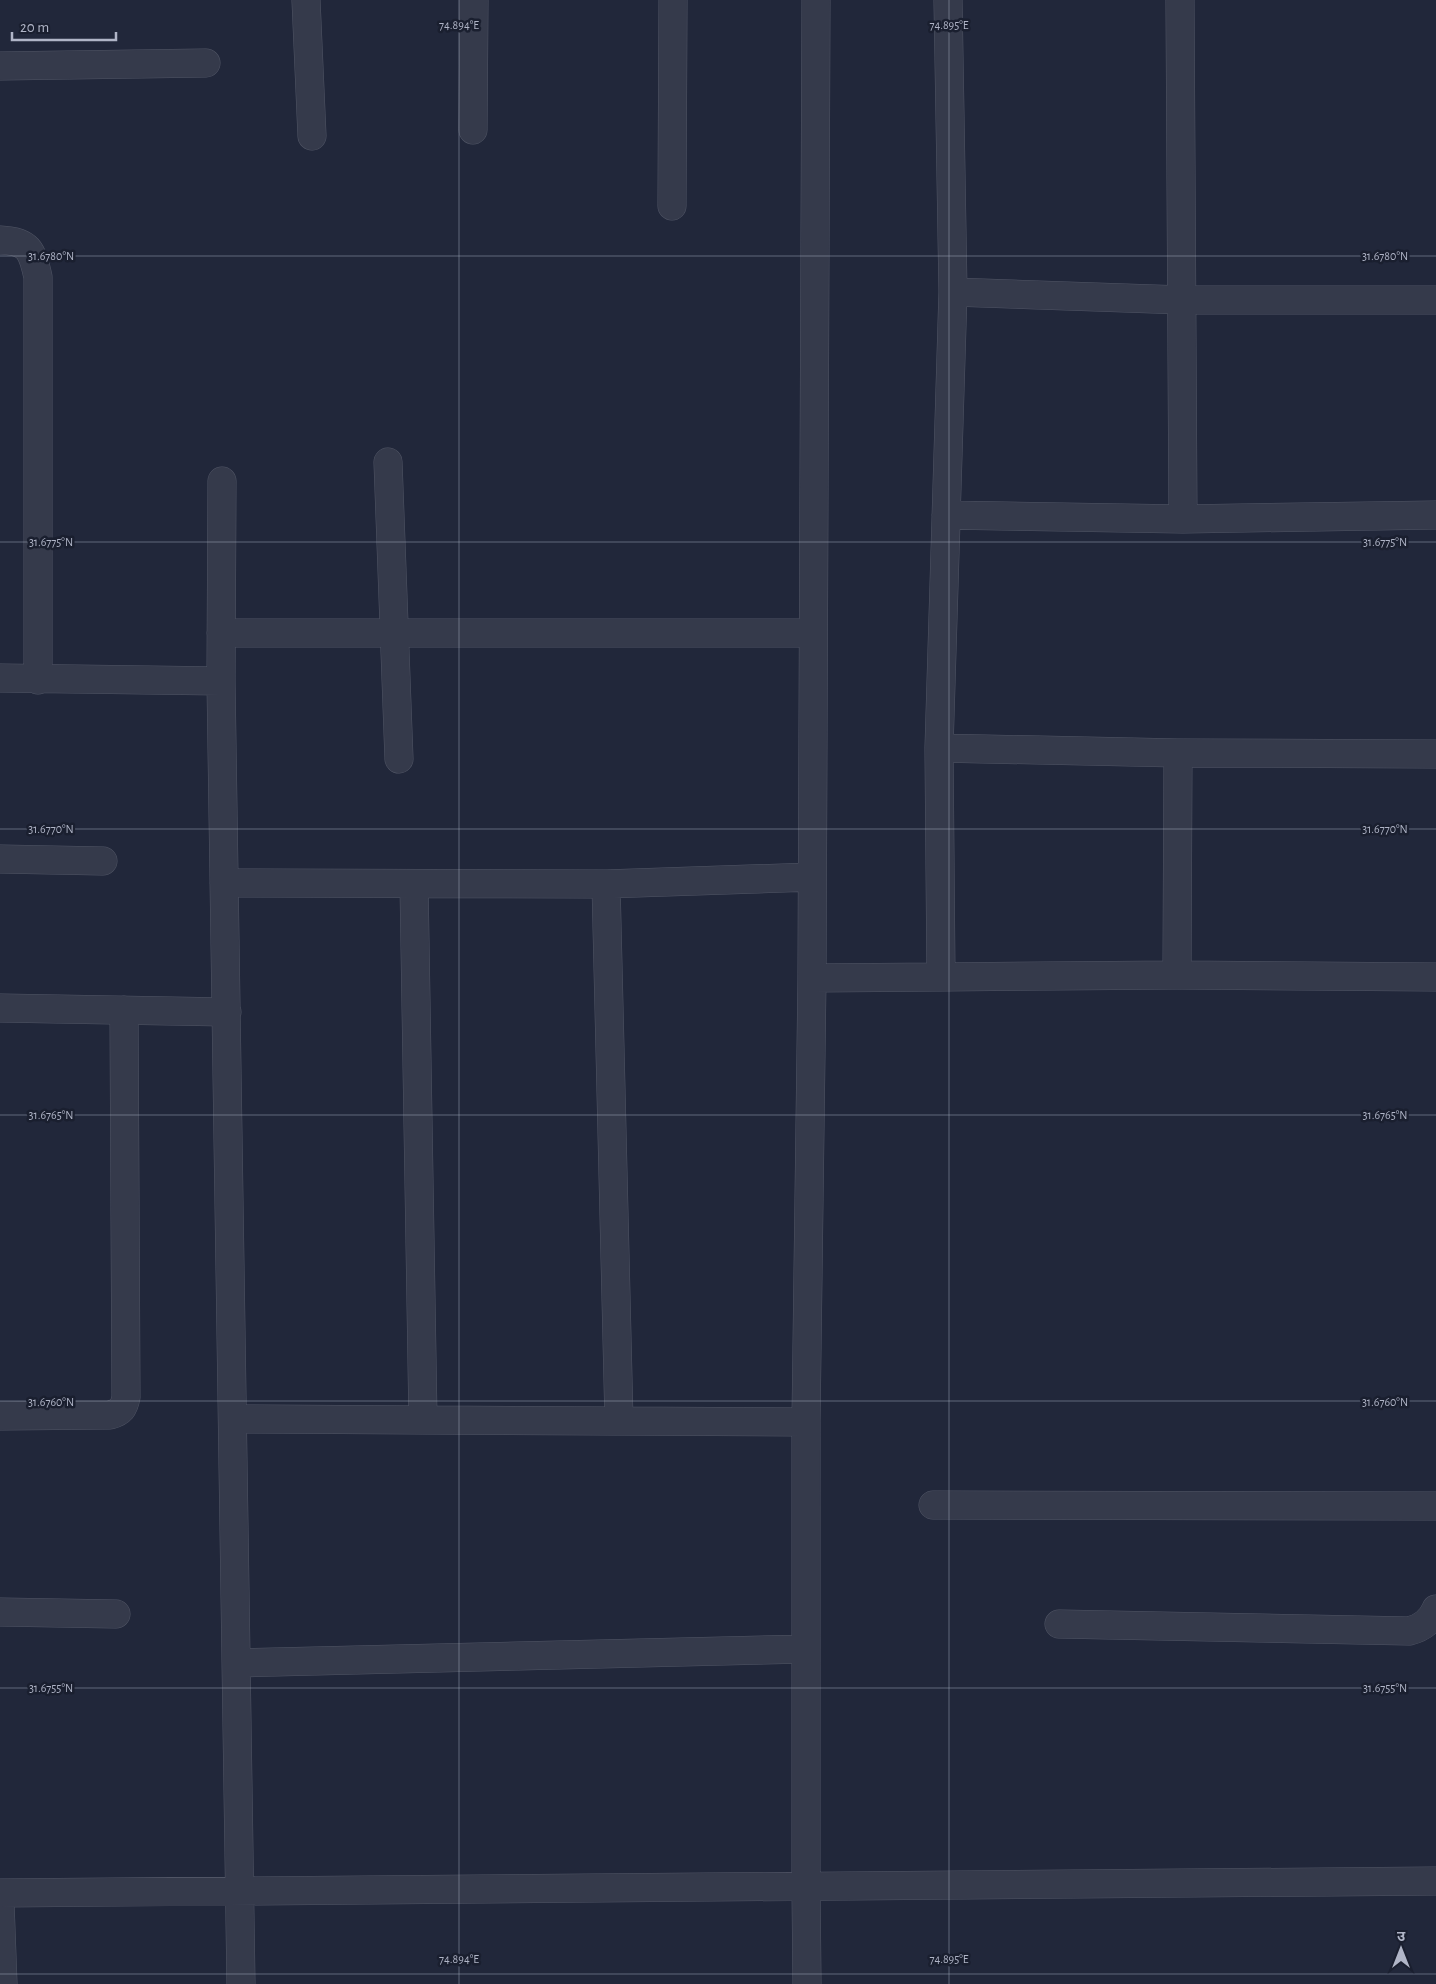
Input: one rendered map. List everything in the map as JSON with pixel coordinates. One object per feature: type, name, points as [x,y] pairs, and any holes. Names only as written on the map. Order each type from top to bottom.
[{"type":"street","points":[[306,0],[312,136]]},
{"type":"street","points":[[472,130],[474,0]]},
{"type":"street","points":[[672,206],[673,0]]},
{"type":"street","points":[[807,1984],[806,1422],[812,978],[816,0]]},
{"type":"street","points":[[941,978],[939,748],[953,292],[948,0]]},
{"type":"street","points":[[1180,0],[1182,518]]},
{"type":"street","points":[[0,66],[206,63]]},
{"type":"street","points":[[0,240],[22,243],[27,247],[34,261],[38,277],[38,680]]},
{"type":"street","points":[[953,292],[1182,300],[1436,300]]},
{"type":"street","points":[[388,462],[398,759]]},
{"type":"street","points":[[222,481],[221,681],[241,1984]]},
{"type":"street","points":[[946,515],[1182,518],[1436,515]]},
{"type":"street","points":[[221,633],[813,632]]},
{"type":"street","points":[[0,678],[221,681]]},
{"type":"street","points":[[939,748],[1178,753],[1436,754]]},
{"type":"street","points":[[1177,975],[1178,753]]},
{"type":"street","points":[[0,859],[103,861]]},
{"type":"street","points":[[224,883],[606,884],[812,877]]},
{"type":"street","points":[[414,884],[423,1420]]},
{"type":"street","points":[[606,884],[619,1421]]},
{"type":"street","points":[[812,978],[1177,975],[1436,977]]},
{"type":"street","points":[[0,1008],[226,1012]]},
{"type":"street","points":[[0,1416],[110,1415],[121,1410],[124,1406],[126,1398],[124,1010]]},
{"type":"street","points":[[233,1419],[806,1422]]},
{"type":"street","points":[[933,1505],[1436,1506]]},
{"type":"street","points":[[1059,1624],[1409,1631],[1415,1630],[1430,1619],[1436,1609]]},
{"type":"street","points":[[0,1612],[116,1614]]},
{"type":"street","points":[[237,1663],[806,1649]]},
{"type":"street","points":[[0,1893],[1436,1881]]},
{"type":"street","points":[[0,1903],[3,1984]]}]
